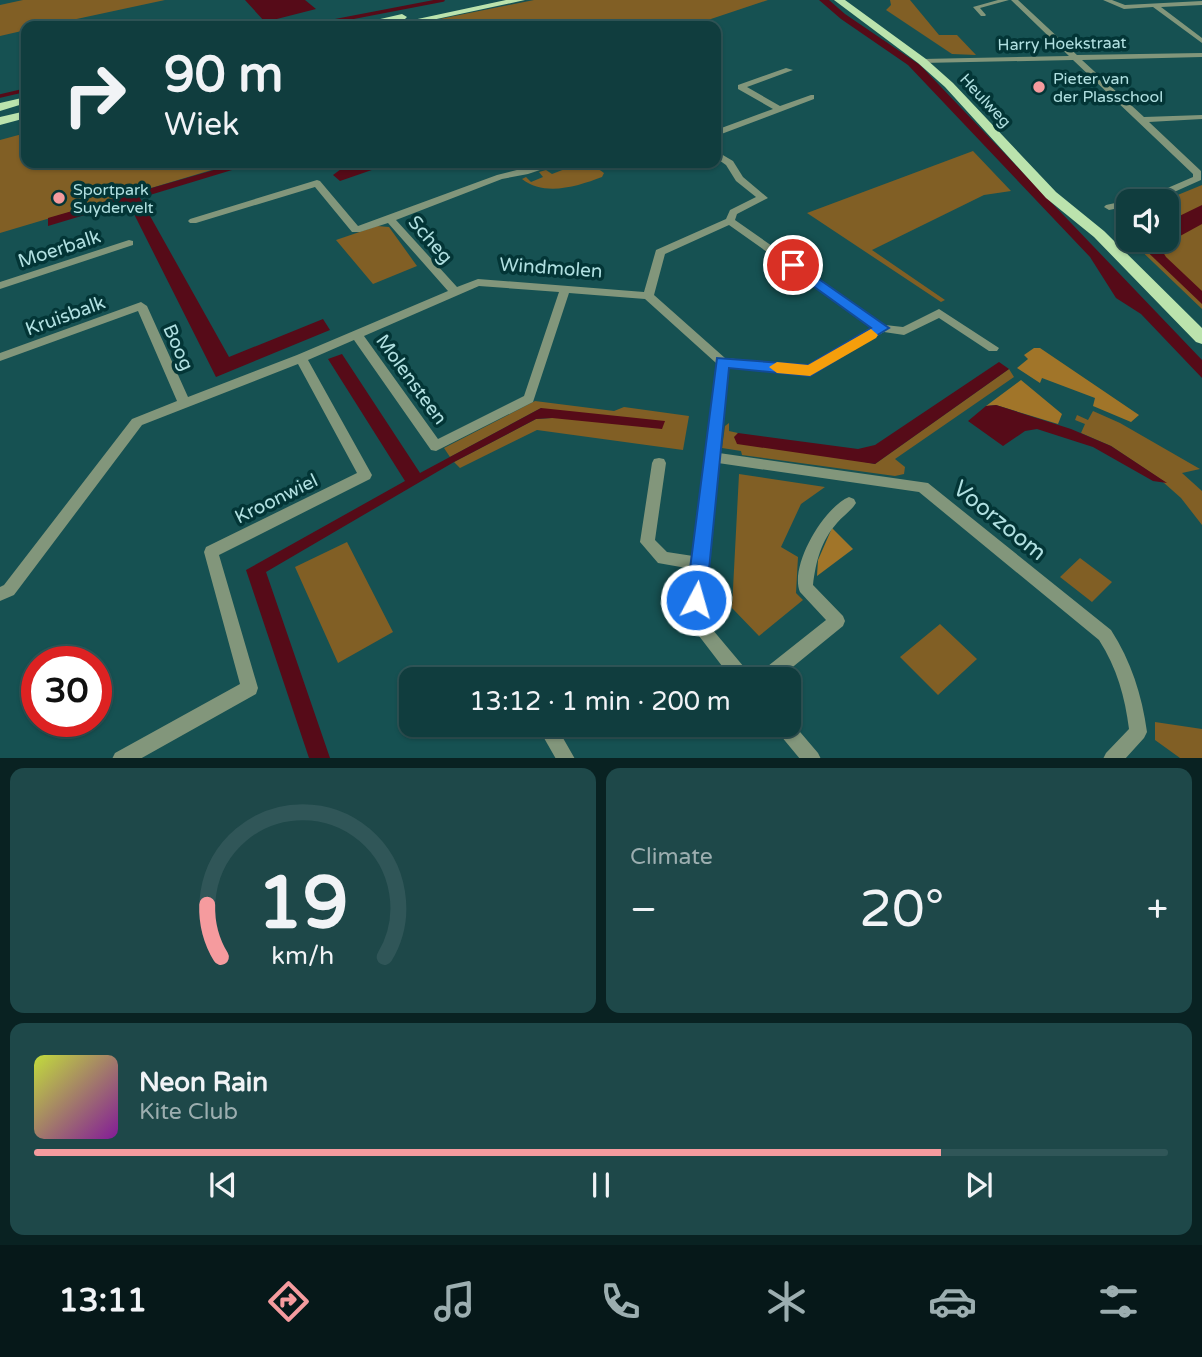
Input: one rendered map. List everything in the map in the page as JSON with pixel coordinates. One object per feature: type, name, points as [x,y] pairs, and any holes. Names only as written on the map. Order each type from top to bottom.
[{"type":"main road","points":[[380,21],[484,0]]},
{"type":"main road","points":[[415,21],[520,0]]},
{"type":"main road","name":"Heulweg","points":[[839,0],[926,61]]},
{"type":"main road","name":"Heulweg","points":[[849,0],[926,61],[1051,195],[1099,234],[1202,338]]},
{"type":"main road","points":[[0,107],[21,101]]},
{"type":"main road","points":[[0,121],[21,115]]},
{"type":"street","points":[[983,15],[976,7],[1006,0]]},
{"type":"street","points":[[1014,0],[1199,176],[1172,189]]},
{"type":"street","points":[[1106,0],[1124,7],[1202,3]]},
{"type":"street","points":[[1154,5],[1202,41]]},
{"type":"street","name":"Harry Hoekstraat","points":[[926,61],[1202,55]]},
{"type":"street","points":[[779,108],[741,87],[789,71]]},
{"type":"street","points":[[721,131],[811,97]]},
{"type":"street","points":[[1140,120],[1202,117]]},
{"type":"street","points":[[721,157],[730,163],[739,179],[763,198],[733,212],[730,221],[660,252],[648,296],[722,362],[810,371],[882,328]]},
{"type":"street","points":[[390,219],[500,177],[537,168]]},
{"type":"street","name":"Scheg","points":[[193,221],[317,183],[356,230],[390,219],[455,291]]},
{"type":"street","points":[[1109,207],[1116,206]]},
{"type":"street","points":[[730,221],[882,328],[904,331],[939,313],[993,348]]},
{"type":"street","name":"Moerbalk","points":[[0,286],[129,243]]},
{"type":"street","name":"Windmolen","points":[[0,594],[9,590],[137,422],[301,358],[478,282],[648,296]]},
{"type":"street","name":"Molensteen","points":[[357,335],[436,446],[529,400],[565,289]]},
{"type":"street","name":"Kruisbalk","points":[[0,357],[141,306]]},
{"type":"street","name":"Boog","points":[[141,306],[184,402]]},
{"type":"street","name":"Kroonwiel","points":[[121,758],[250,688],[211,552],[365,475],[301,358]]},
{"type":"street","points":[[722,362],[694,619],[733,667]]},
{"type":"street","name":"Voorzoom","points":[[710,457],[923,487],[1105,635],[1120,657],[1135,705],[1138,732],[1112,758]]},
{"type":"street","points":[[659,463],[647,542],[663,558],[699,563]]},
{"type":"street","points":[[780,667],[838,621],[804,587],[808,556],[829,520],[849,503]]},
{"type":"street","points":[[553,737],[566,758]]},
{"type":"street","points":[[793,737],[812,758]]},
{"type":"shaded area","points":[[23,0],[165,0],[67,21],[21,21],[21,31],[0,36],[0,5]]},
{"type":"shaded area","points":[[245,0],[305,0],[316,9],[269,21],[264,21]]},
{"type":"shaded area","points":[[534,0],[768,0],[705,21],[430,21]]},
{"type":"shaded area","points":[[819,0],[829,0],[920,65],[1202,360],[1202,378],[1141,314],[1116,298],[1090,257],[908,65],[841,19]]},
{"type":"shaded area","points":[[890,0],[910,0],[939,35],[957,35],[976,55],[952,54],[886,10],[891,5]]},
{"type":"shaded area","name":"Sportpark Suydervelt","points":[[21,134],[21,168],[218,168],[0,233],[0,140]]},
{"type":"shaded area","points":[[973,151],[1011,191],[984,195],[872,250],[945,300],[941,302],[807,213]]},
{"type":"shaded area","points":[[221,168],[239,168],[140,198],[229,357],[323,319],[330,330],[216,377],[130,206],[118,205],[48,226],[48,218]]},
{"type":"shaded area","points":[[342,168],[378,168],[340,181],[333,175]]},
{"type":"shaded area","points":[[597,168],[604,173],[602,177],[593,180],[551,189],[541,188],[522,179],[526,177],[531,182],[543,177],[539,172],[546,170],[552,174],[565,169]]},
{"type":"shaded area","points":[[1202,185],[1202,309],[1143,252],[1179,252],[1179,194]]},
{"type":"shaded area","points":[[1202,205],[1202,224],[1179,237],[1179,216]]},
{"type":"shaded area","points":[[377,226],[389,227],[417,266],[373,284],[336,240]]},
{"type":"shaded area","points":[[1148,252],[1163,252],[1202,291],[1202,304]]},
{"type":"shaded area","points":[[1034,348],[1040,348],[1139,415],[1131,422],[1093,406],[1095,398],[1042,378],[1040,383],[1017,368],[1028,359],[1024,355]]},
{"type":"shaded area","points":[[342,354],[420,473],[541,408],[665,421],[662,429],[552,418],[536,419],[454,462],[266,572],[330,758],[309,758],[246,570],[405,481],[328,359]]},
{"type":"shaded area","points":[[999,362],[1009,369],[875,464],[737,444],[734,437],[738,433],[858,449],[875,445]]},
{"type":"shaded area","points":[[1009,369],[1014,377],[895,459],[905,467],[904,474],[895,476],[742,455],[741,451],[722,448],[725,426],[729,423],[729,431],[738,433],[735,437],[875,464]]},
{"type":"shaded area","points":[[1021,380],[1062,414],[1058,424],[996,405],[986,406]]},
{"type":"shaded area","points":[[535,401],[614,411],[624,407],[689,416],[683,450],[537,430],[460,468],[454,462],[536,419],[552,418],[541,408],[450,457],[444,448]]},
{"type":"shaded area","points":[[996,405],[1071,429],[1111,446],[1167,483],[1153,481],[1093,447],[1037,429],[1025,431],[1003,446],[968,421],[986,406]]},
{"type":"shaded area","points":[[1093,411],[1120,423],[1200,469],[1182,473],[1202,491],[1202,525],[1165,482],[1111,446],[1081,433],[1085,424],[1075,420],[1077,415],[1088,420]]},
{"type":"shaded area","points":[[739,474],[825,487],[801,504],[781,547],[798,557],[796,593],[803,600],[759,636],[732,608]]},
{"type":"shaded area","points":[[832,528],[853,549],[817,576],[818,560]]},
{"type":"shaded area","points":[[347,542],[393,632],[338,663],[295,567]]},
{"type":"shaded area","points":[[1080,558],[1112,582],[1092,602],[1060,577]]},
{"type":"shaded area","points":[[940,624],[977,659],[938,695],[900,657]]},
{"type":"shaded area","points":[[1155,722],[1202,729],[1202,758],[1180,758],[1155,740]]},
{"type":"waterway","points":[[334,21],[443,0]]},
{"type":"waterway","points":[[0,96],[21,91]]},
{"type":"slow traffic","points":[[777,367],[810,371],[871,335]]},
{"type":"place","name":"Pieter van der Plasschool","points":[[1039,87]]},
{"type":"place","name":"Sportpark Suydervelt","points":[[59,198]]},
{"type":"route","points":[[696,600],[722,362],[810,371],[882,328],[793,265]]}]
